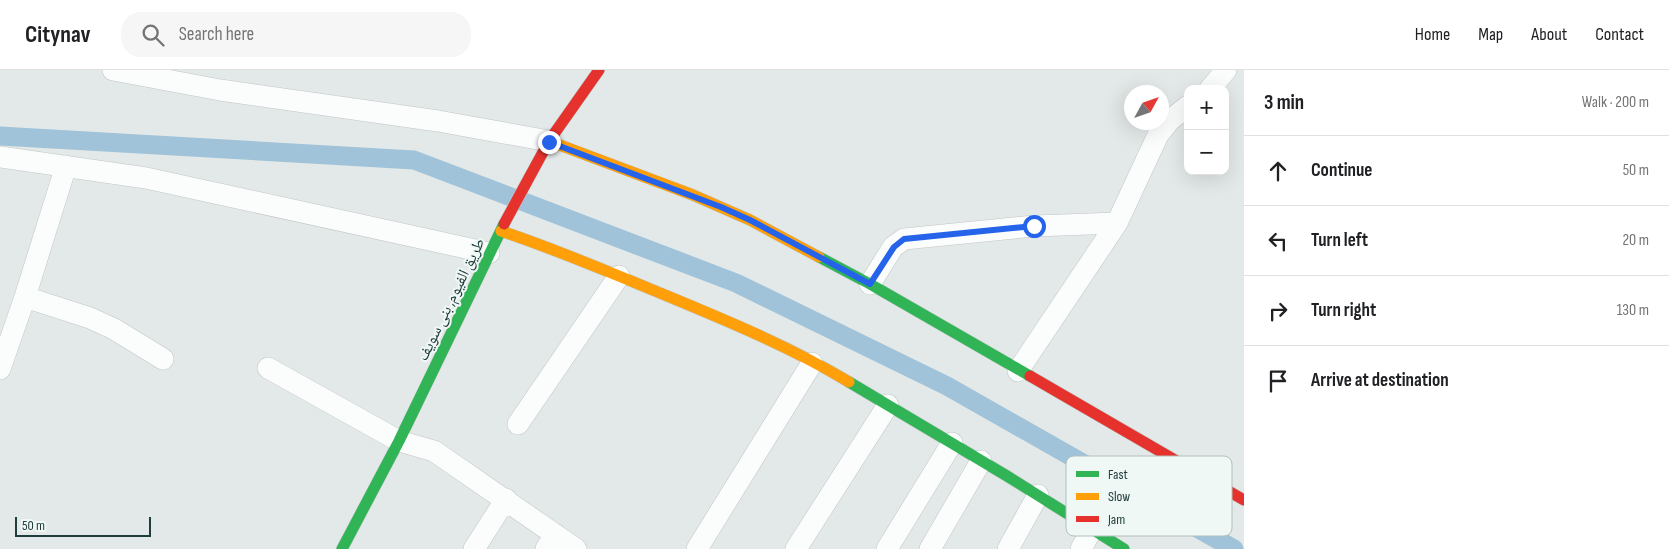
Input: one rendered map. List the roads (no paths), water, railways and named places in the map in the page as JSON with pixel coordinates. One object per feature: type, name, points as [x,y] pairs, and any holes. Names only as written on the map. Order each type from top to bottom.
[{"type":"main road","name":"طريق الفيوم, بنى سويف","points":[[342,549],[400,441],[489,254],[535,166],[549,142],[599,70]]},
{"type":"main road","points":[[549,142],[721,207],[758,224],[870,284],[1167,456]]},
{"type":"main road","points":[[503,227],[760,336],[840,376],[982,460],[1066,513]]},
{"type":"main road","points":[[1232,493],[1244,500]]},
{"type":"main road","points":[[1103,536],[1122,548]]},
{"type":"street","points":[[113,70],[220,90],[438,121],[549,142]]},
{"type":"street","points":[[1213,85],[1226,70]]},
{"type":"street","points":[[1018,371],[1117,223],[1158,135],[1170,120],[1184,109]]},
{"type":"street","points":[[0,157],[146,178],[489,254]]},
{"type":"street","points":[[0,369],[26,297],[66,166]]},
{"type":"street","points":[[870,284],[894,247],[904,239],[1034,226],[1117,223]]},
{"type":"street","points":[[518,424],[619,276]]},
{"type":"street","points":[[26,297],[90,318],[163,359]]},
{"type":"street","points":[[697,549],[812,363]]},
{"type":"street","points":[[268,368],[400,441],[434,450],[506,499],[550,541],[576,549]]},
{"type":"street","points":[[796,549],[888,405]]},
{"type":"street","points":[[887,549],[952,443]]},
{"type":"street","points":[[930,549],[982,460]]},
{"type":"street","points":[[1008,549],[1038,495]]},
{"type":"street","points":[[474,549],[506,499]]},
{"type":"street","points":[[1081,549],[1088,536]]},
{"type":"waterway","points":[[0,136],[414,160],[736,283],[947,386],[1070,456]]},
{"type":"waterway","points":[[1211,536],[1234,549]]}]
